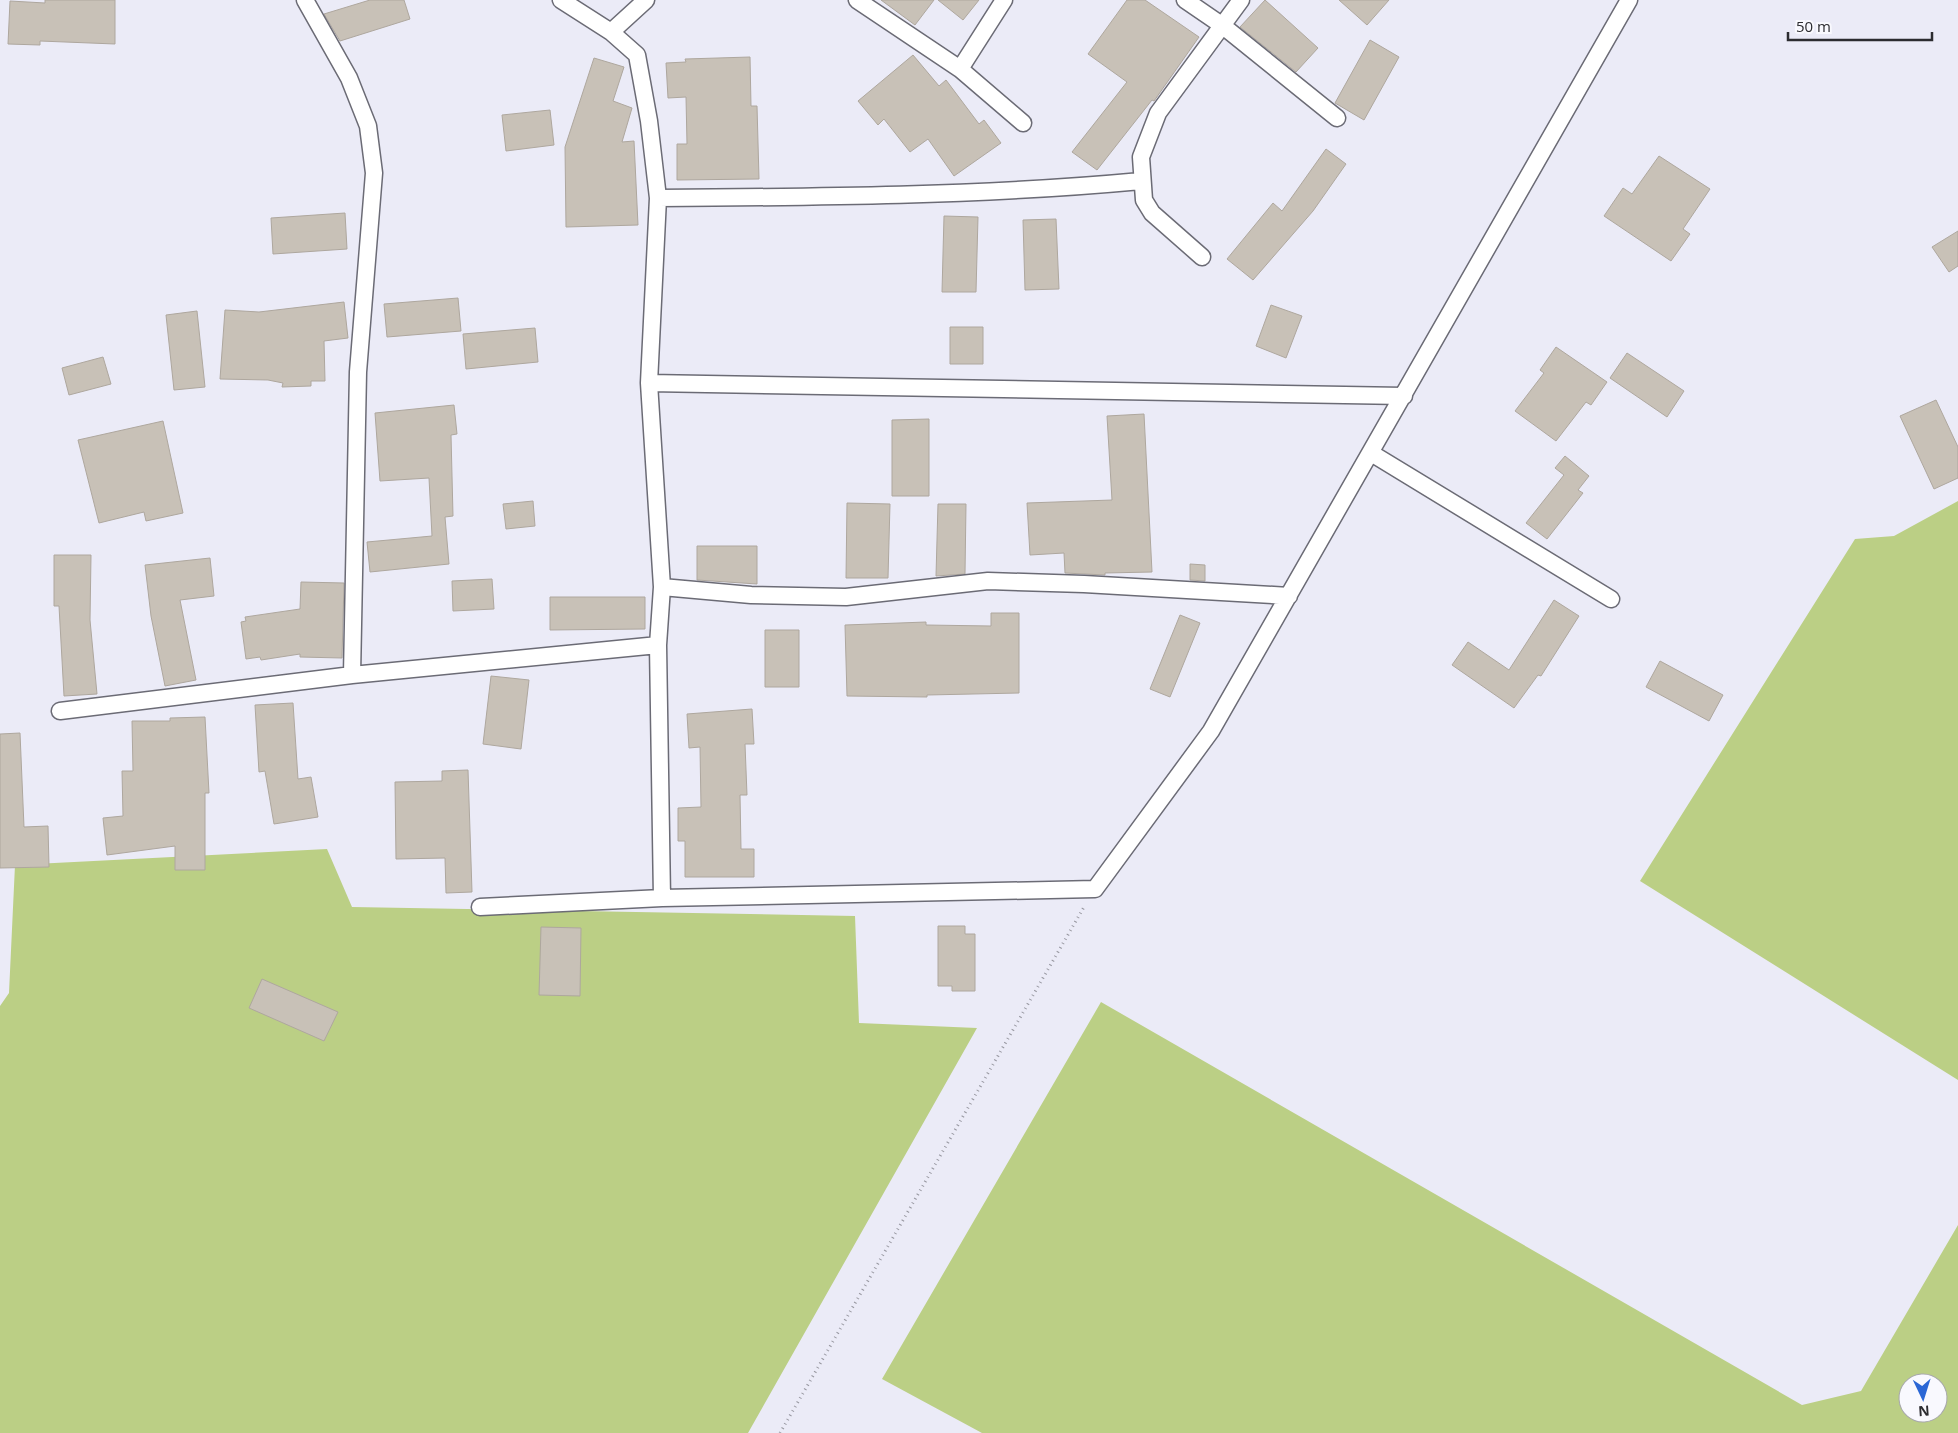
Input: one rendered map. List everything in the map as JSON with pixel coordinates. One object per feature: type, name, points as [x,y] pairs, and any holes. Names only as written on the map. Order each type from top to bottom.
[{"type":"street","points":[[305,0],[349,78],[368,126],[374,173],[358,372],[352,675]]},
{"type":"street","points":[[561,0],[611,32],[637,55],[649,121],[658,198],[648,383],[662,587],[658,645],[662,898]]},
{"type":"street","points":[[611,32],[646,0]]},
{"type":"street","points":[[857,0],[960,69],[1023,123]]},
{"type":"street","points":[[960,69],[1004,0]]},
{"type":"street","points":[[1185,0],[1223,26],[1338,118]]},
{"type":"street","points":[[1202,257],[1152,213],[1144,200],[1141,181],[1141,157],[1158,113],[1241,0]]},
{"type":"street","points":[[480,907],[662,898],[1095,889],[1211,731],[1629,0]]},
{"type":"street","points":[[658,198],[838,197],[1063,188],[1141,181]]},
{"type":"street","points":[[648,383],[1404,396]]},
{"type":"street","points":[[1371,453],[1611,599]]},
{"type":"street","points":[[662,587],[751,595],[846,597],[988,581],[1084,584],[1289,596]]},
{"type":"street","points":[[60,711],[352,675],[658,645]]},
{"type":"path","points":[[780,1433],[1095,889]]},
{"type":"green space","points":[[1958,501],[1958,1080],[1640,881],[1855,539],[1894,536]]},
{"type":"green space","points":[[327,849],[352,907],[855,916],[859,1023],[977,1028],[748,1433],[0,1433],[0,1006],[9,993],[15,865]]},
{"type":"green space","points":[[1101,1002],[1802,1405],[1861,1391],[1958,1225],[1958,1433],[982,1433],[882,1379]]},
{"type":"building","points":[[45,0],[115,0],[115,44],[40,41],[40,45],[8,44],[10,1],[45,3]]},
{"type":"building","points":[[370,0],[404,0],[410,19],[340,41],[324,14]]},
{"type":"building","points":[[881,0],[934,0],[915,25]]},
{"type":"building","points":[[938,0],[979,0],[963,20]]},
{"type":"building","points":[[1127,0],[1145,0],[1199,37],[1154,101],[1152,100],[1097,170],[1072,152],[1127,82],[1088,54]]},
{"type":"building","points":[[1265,0],[1318,48],[1296,72],[1240,27]]},
{"type":"building","points":[[1339,0],[1389,0],[1367,25]]},
{"type":"building","points":[[1370,40],[1399,57],[1364,120],[1335,103]]},
{"type":"building","points":[[913,55],[939,86],[946,80],[979,124],[984,120],[1001,143],[954,176],[928,139],[910,152],[884,119],[878,125],[858,101]]},
{"type":"building","points":[[750,57],[751,106],[757,106],[759,179],[677,180],[677,144],[687,144],[686,97],[668,98],[666,63],[686,62],[685,59]]},
{"type":"building","points":[[594,58],[624,67],[613,101],[632,108],[622,142],[634,141],[638,225],[566,227],[565,147]]},
{"type":"building","points":[[550,110],[554,145],[506,151],[502,115]]},
{"type":"building","points":[[1326,149],[1346,164],[1313,211],[1253,280],[1227,259],[1273,203],[1282,211]]},
{"type":"building","points":[[1659,156],[1710,189],[1683,229],[1690,234],[1671,261],[1604,216],[1623,188],[1632,194]]},
{"type":"building","points":[[345,213],[347,249],[273,254],[271,218]]},
{"type":"building","points":[[944,216],[978,217],[976,292],[942,292]]},
{"type":"building","points":[[1056,219],[1059,289],[1025,290],[1023,220]]},
{"type":"building","points":[[1958,231],[1958,266],[1949,272],[1932,247]]},
{"type":"building","points":[[458,298],[461,331],[387,337],[384,304]]},
{"type":"building","points":[[344,302],[348,338],[324,341],[325,381],[311,381],[311,386],[282,387],[283,383],[268,380],[220,379],[225,310],[259,312]]},
{"type":"building","points":[[1271,305],[1302,316],[1286,358],[1256,346]]},
{"type":"building","points":[[197,311],[205,387],[174,390],[166,315]]},
{"type":"building","points":[[950,327],[983,327],[983,364],[950,364]]},
{"type":"building","points":[[535,328],[538,362],[466,369],[463,334]]},
{"type":"building","points":[[1556,347],[1607,382],[1591,405],[1586,402],[1556,441],[1515,411],[1544,373],[1540,370]]},
{"type":"building","points":[[1627,353],[1684,391],[1667,417],[1610,378]]},
{"type":"building","points":[[103,357],[111,384],[69,395],[62,368]]},
{"type":"building","points":[[1936,400],[1958,447],[1958,478],[1934,489],[1900,416]]},
{"type":"building","points":[[454,405],[457,434],[451,435],[453,516],[445,517],[449,564],[370,572],[367,542],[432,536],[429,478],[380,481],[375,413]]},
{"type":"building","points":[[1144,414],[1152,572],[1105,573],[1105,575],[1065,573],[1064,553],[1030,555],[1027,503],[1112,500],[1107,416]]},
{"type":"building","points":[[929,419],[929,496],[892,496],[892,420]]},
{"type":"building","points":[[163,421],[183,513],[146,521],[144,512],[99,523],[78,440]]},
{"type":"building","points":[[1565,456],[1589,476],[1578,490],[1583,493],[1547,539],[1526,523],[1564,475],[1555,468]]},
{"type":"building","points":[[533,501],[535,526],[506,529],[503,504]]},
{"type":"building","points":[[847,503],[890,504],[888,578],[846,578]]},
{"type":"building","points":[[938,504],[966,504],[965,574],[936,576]]},
{"type":"building","points":[[697,546],[757,546],[757,584],[697,580]]},
{"type":"building","points":[[54,555],[91,555],[90,620],[97,694],[64,696],[59,606],[54,606]]},
{"type":"building","points":[[210,558],[214,596],[180,600],[196,680],[165,686],[151,616],[145,565]]},
{"type":"building","points":[[1190,564],[1205,565],[1205,581],[1190,580]]},
{"type":"building","points":[[492,579],[494,609],[453,611],[452,581]]},
{"type":"building","points":[[301,582],[344,583],[342,658],[300,657],[300,654],[261,660],[260,657],[246,659],[241,622],[246,621],[245,617],[300,609]]},
{"type":"building","points":[[550,597],[645,597],[645,629],[550,630]]},
{"type":"building","points":[[1554,600],[1579,616],[1541,676],[1538,675],[1514,708],[1452,665],[1468,642],[1509,670]]},
{"type":"building","points":[[991,613],[1019,613],[1019,693],[927,695],[927,697],[847,696],[845,625],[926,622],[926,625],[991,626]]},
{"type":"building","points":[[1180,615],[1200,623],[1170,697],[1150,689]]},
{"type":"building","points":[[765,630],[799,630],[799,687],[765,687]]},
{"type":"building","points":[[1660,661],[1723,695],[1709,721],[1646,687]]},
{"type":"building","points":[[491,676],[529,680],[521,749],[483,744]]},
{"type":"building","points":[[293,703],[298,779],[311,777],[318,817],[274,824],[265,771],[259,772],[255,705]]},
{"type":"building","points":[[752,709],[754,744],[745,744],[747,795],[740,795],[741,849],[754,849],[754,877],[685,877],[685,841],[678,841],[678,808],[701,807],[700,747],[689,748],[687,714]]},
{"type":"building","points":[[205,717],[209,793],[205,793],[205,870],[175,870],[175,846],[107,855],[103,818],[123,816],[122,771],[133,771],[132,721],[170,721],[170,718]]},
{"type":"building","points":[[20,733],[24,827],[48,826],[49,867],[0,868],[0,734]]},
{"type":"building","points":[[468,770],[472,892],[446,893],[445,858],[396,859],[395,782],[442,781],[442,771]]},
{"type":"building","points":[[938,926],[965,926],[965,934],[975,934],[975,991],[952,991],[952,986],[938,986]]},
{"type":"building","points":[[541,927],[581,928],[580,996],[539,995]]},
{"type":"building","points":[[262,979],[338,1012],[324,1041],[249,1008]]}]
